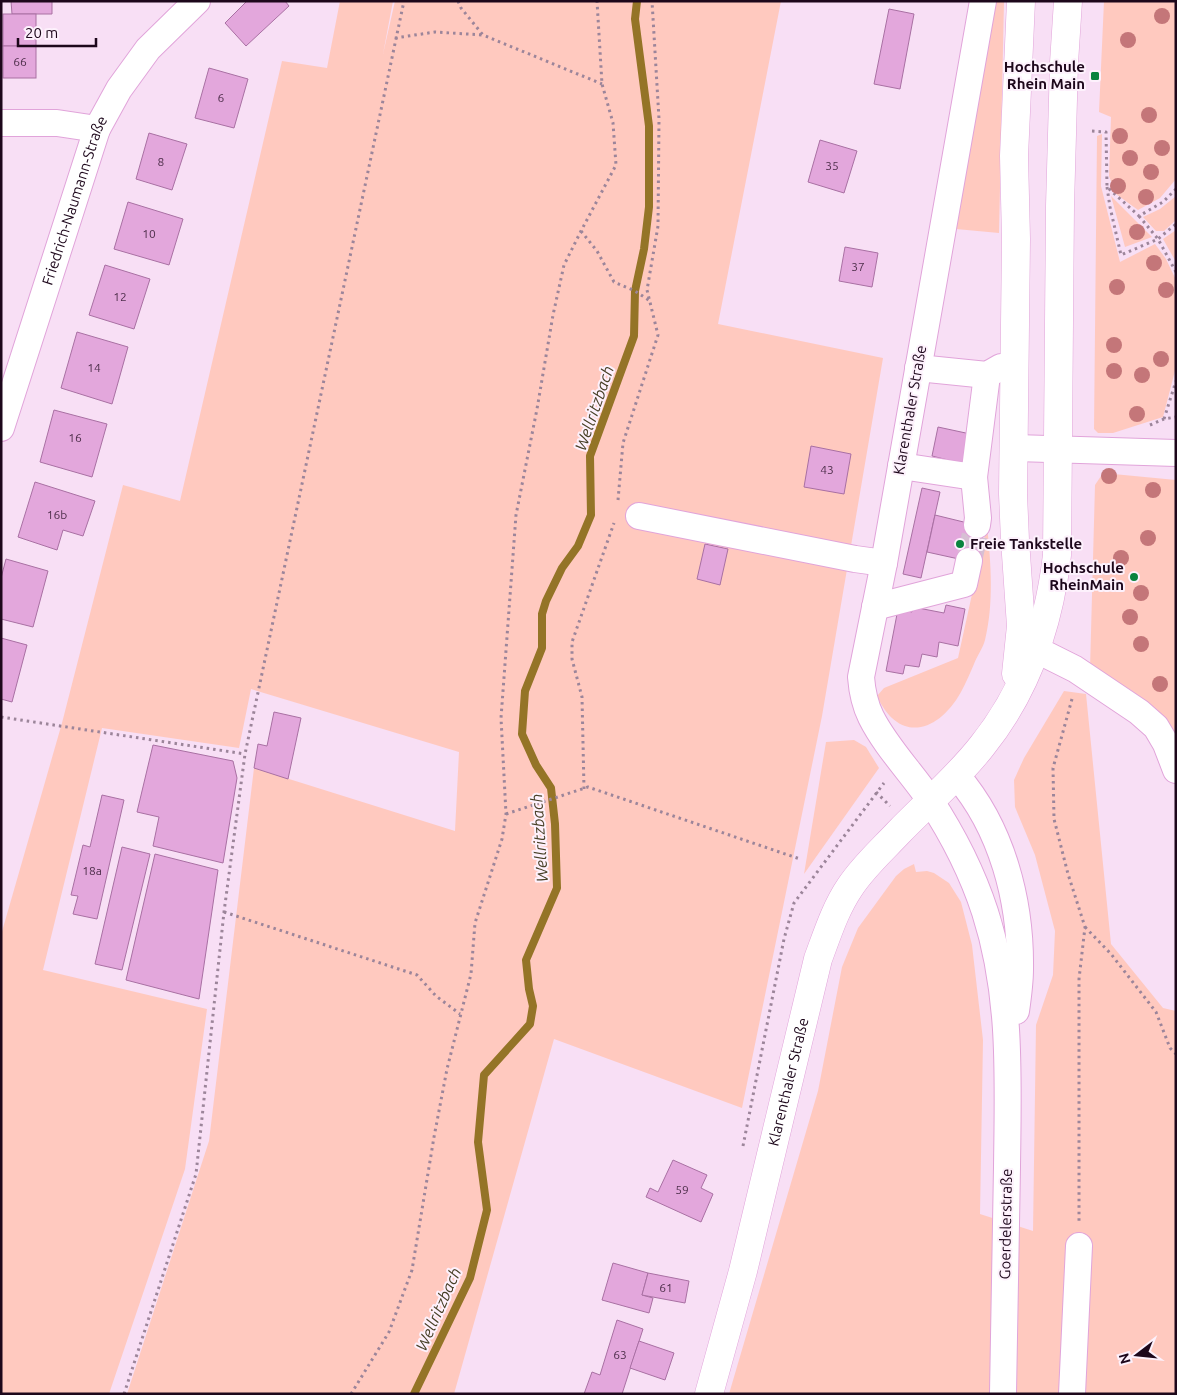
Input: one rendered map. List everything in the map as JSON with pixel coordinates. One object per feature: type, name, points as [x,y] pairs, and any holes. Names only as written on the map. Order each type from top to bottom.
[{"type":"main road","name":"Klarenthaler Straße","points":[[1005,716],[1020,654],[1022,626],[1015,540],[1014,358],[1016,239],[1014,156],[1022,1]]},
{"type":"main road","name":"Klarenthaler Straße","points":[[709,1394],[743,1271],[821,950],[832,922],[850,886],[882,848],[957,776],[1005,716],[1037,650],[1048,610],[1057,555],[1060,206],[1064,63],[1068,1]]},
{"type":"street","name":"Friedrich-Naumann-Straße","points":[[1,428],[97,129],[119,89],[148,49],[196,1]]},
{"type":"street","name":"Klarenthaler Straße","points":[[930,800],[871,716],[863,691],[861,677],[884,563],[983,1]]},
{"type":"street","points":[[1,124],[57,123],[97,129]]},
{"type":"street","points":[[918,368],[987,375],[1014,358]]},
{"type":"street","points":[[977,525],[974,478],[987,375]]},
{"type":"street","points":[[1014,448],[1176,453]]},
{"type":"street","points":[[901,466],[974,478]]},
{"type":"street","points":[[624,514],[884,563]]},
{"type":"street","points":[[875,607],[964,584],[969,561]]},
{"type":"street","points":[[1037,650],[1075,669],[1139,712],[1156,727],[1166,744],[1176,770]]},
{"type":"street","name":"Goerdelerstraße","points":[[957,776],[970,791],[988,821],[1007,869],[1014,902],[1019,936],[1020,970],[1015,1026],[1009,1054]]},
{"type":"street","name":"Goerdelerstraße","points":[[930,800],[962,855],[975,884],[987,918],[1004,992],[1009,1054],[1003,1394]]},
{"type":"street","points":[[1072,1394],[1079,1246]]},
{"type":"path","points":[[124,1394],[196,1174],[224,912],[245,754],[404,1]]},
{"type":"path","points":[[458,1],[461,8],[483,35]]},
{"type":"path","points":[[351,1394],[389,1332],[412,1270],[434,1137],[470,974],[475,923],[502,838],[506,814],[501,718],[516,515],[564,265],[616,165],[613,123],[602,84],[597,1]]},
{"type":"path","points":[[584,789],[582,698],[572,659],[572,642],[598,573],[624,514],[619,479],[623,443],[658,335],[646,290],[658,226],[659,118],[652,1]]},
{"type":"path","points":[[395,38],[435,32],[483,35],[602,84]]},
{"type":"path","points":[[1092,130],[1106,132],[1107,187],[1121,255],[1158,239],[1176,224]]},
{"type":"path","points":[[1107,187],[1138,216],[1158,239],[1176,272]]},
{"type":"path","points":[[1138,216],[1163,202],[1176,189]]},
{"type":"path","points":[[580,231],[597,251],[614,282],[635,291],[650,302]]},
{"type":"path","points":[[1164,418],[1176,381]]},
{"type":"path","points":[[1075,669],[1074,694],[1053,768],[1054,819],[1068,874],[1085,927],[1079,979],[1079,1246]]},
{"type":"path","points":[[1,717],[245,754]]},
{"type":"path","points":[[506,814],[588,787],[800,859]]},
{"type":"path","points":[[224,912],[417,975],[436,996],[460,1014]]},
{"type":"path","points":[[1085,927],[1110,954],[1156,1012],[1170,1048],[1176,1054]]},
{"type":"shaded area","points":[[340,1],[393,1],[383,54],[395,1],[781,1],[718,324],[883,358],[822,716],[742,1108],[554,1039],[454,1394],[127,1394],[209,1141],[254,768],[455,831],[459,752],[251,689],[239,748],[102,728],[43,970],[207,1009],[185,1169],[109,1394],[1,1394],[1,935],[62,723],[123,485],[180,501],[282,61],[327,68]]},
{"type":"shaded area","points":[[989,1],[1004,1],[999,233],[956,229]]},
{"type":"shaded area","points":[[1104,1],[1176,1],[1176,179],[1160,198],[1138,210],[1116,194],[1109,176],[1111,117],[1099,112]]},
{"type":"shaded area","points":[[1102,134],[1101,186],[1120,262],[1155,244],[1166,259],[1176,280],[1176,367],[1163,417],[1113,433],[1098,433],[1094,429],[1097,136]]},
{"type":"shaded area","points":[[1111,196],[1152,237],[1125,247]]},
{"type":"shaded area","points":[[1176,196],[1176,220],[1164,231],[1156,231],[1143,217],[1160,209]]},
{"type":"shaded area","points":[[1176,230],[1176,262],[1163,239]]},
{"type":"shaded area","points":[[1103,473],[1176,480],[1176,739],[1159,713],[1131,690],[1090,669],[1095,485]]},
{"type":"shaded area","points":[[987,526],[991,598],[984,643],[963,689],[952,706],[941,717],[930,724],[919,727],[907,727],[896,721],[886,711],[877,696],[884,688],[958,658]]},
{"type":"shaded area","points":[[1064,691],[1086,694],[1111,944],[1163,1008],[1176,1011],[1176,1394],[729,1394],[818,1091],[842,967],[858,928],[896,876],[914,864],[916,872],[927,871],[934,873],[949,883],[961,902],[972,945],[983,1040],[980,1214],[1033,1231],[1036,1025],[1053,975],[1055,931],[1035,855],[1015,807],[1014,780],[1024,758]]},
{"type":"shaded area","points":[[854,740],[866,747],[879,768],[804,874],[826,742]]},
{"type":"building","points":[[11,1],[52,1],[52,14],[12,14]]},
{"type":"building","points":[[247,1],[285,1],[289,6],[246,46],[225,23]]},
{"type":"building","points":[[889,9],[914,14],[900,89],[874,84]]},
{"type":"building","points":[[3,14],[36,14],[36,46],[3,46]]},
{"type":"building","points":[[3,46],[36,46],[36,78],[3,78]]},
{"type":"building","points":[[209,68],[248,79],[234,128],[195,118]]},
{"type":"building","points":[[149,133],[187,144],[172,190],[136,179]]},
{"type":"building","points":[[820,140],[857,151],[844,193],[808,182]]},
{"type":"building","points":[[128,202],[183,219],[169,265],[114,249]]},
{"type":"building","points":[[845,247],[878,253],[872,287],[839,281]]},
{"type":"building","points":[[105,265],[150,279],[134,329],[89,315]]},
{"type":"building","points":[[77,332],[128,347],[112,404],[61,388]]},
{"type":"building","points":[[54,410],[107,424],[92,477],[40,462]]},
{"type":"building","points":[[938,427],[975,435],[968,465],[932,456]]},
{"type":"building","points":[[811,446],[851,454],[844,494],[804,487]]},
{"type":"building","points":[[35,482],[95,501],[83,536],[63,530],[57,550],[18,537]]},
{"type":"building","points":[[922,488],[940,492],[921,578],[903,574]]},
{"type":"building","points":[[935,515],[984,527],[977,563],[927,552]]},
{"type":"building","points":[[705,544],[728,549],[720,585],[697,579]]},
{"type":"building","points":[[6,559],[48,571],[33,627],[1,619],[1,578]]},
{"type":"building","points":[[946,605],[965,609],[958,646],[939,642],[937,657],[922,654],[919,667],[905,665],[903,674],[886,671],[898,609],[912,612],[913,607],[944,613]]},
{"type":"building","points":[[1,638],[27,645],[12,702],[1,699]]},
{"type":"building","points":[[274,712],[301,718],[288,779],[254,768],[258,744],[267,746]]},
{"type":"building","points":[[153,745],[233,761],[237,778],[223,863],[153,846],[159,817],[137,812]]},
{"type":"building","points":[[102,795],[124,800],[97,919],[73,914],[78,896],[71,895],[83,845],[90,847]]},
{"type":"building","points":[[122,847],[150,854],[122,970],[95,964]]},
{"type":"building","points":[[155,854],[218,870],[199,999],[126,980]]},
{"type":"building","points":[[673,1160],[707,1175],[701,1188],[713,1194],[701,1222],[646,1197],[650,1188],[658,1192]]},
{"type":"building","points":[[613,1263],[648,1273],[642,1295],[653,1298],[649,1313],[602,1300]]},
{"type":"building","points":[[648,1273],[689,1281],[685,1303],[642,1295]]},
{"type":"building","points":[[617,1320],[643,1329],[622,1394],[584,1394],[592,1372],[600,1375]]},
{"type":"building","points":[[639,1341],[674,1353],[665,1380],[630,1368]]},
{"type":"waterway","name":"Wellritzbach","points":[[414,1394],[470,1278],[487,1210],[478,1142],[484,1075],[530,1024],[533,1006],[526,960],[557,888],[555,824],[551,788],[536,765],[522,734],[525,691],[542,648],[542,614],[546,601],[562,568],[578,546],[591,515],[590,456],[634,336],[635,291],[644,249],[649,207],[649,126],[635,19],[637,1]]},
{"type":"tunnel","points":[[969,561],[977,525]]},
{"type":"place","name":"Hochschule Rhein Main","points":[[1095,76]]},
{"type":"place","name":"Freie Tankstelle","points":[[960,544]]},
{"type":"place","name":"Hochschule RheinMain","points":[[1134,577]]}]
